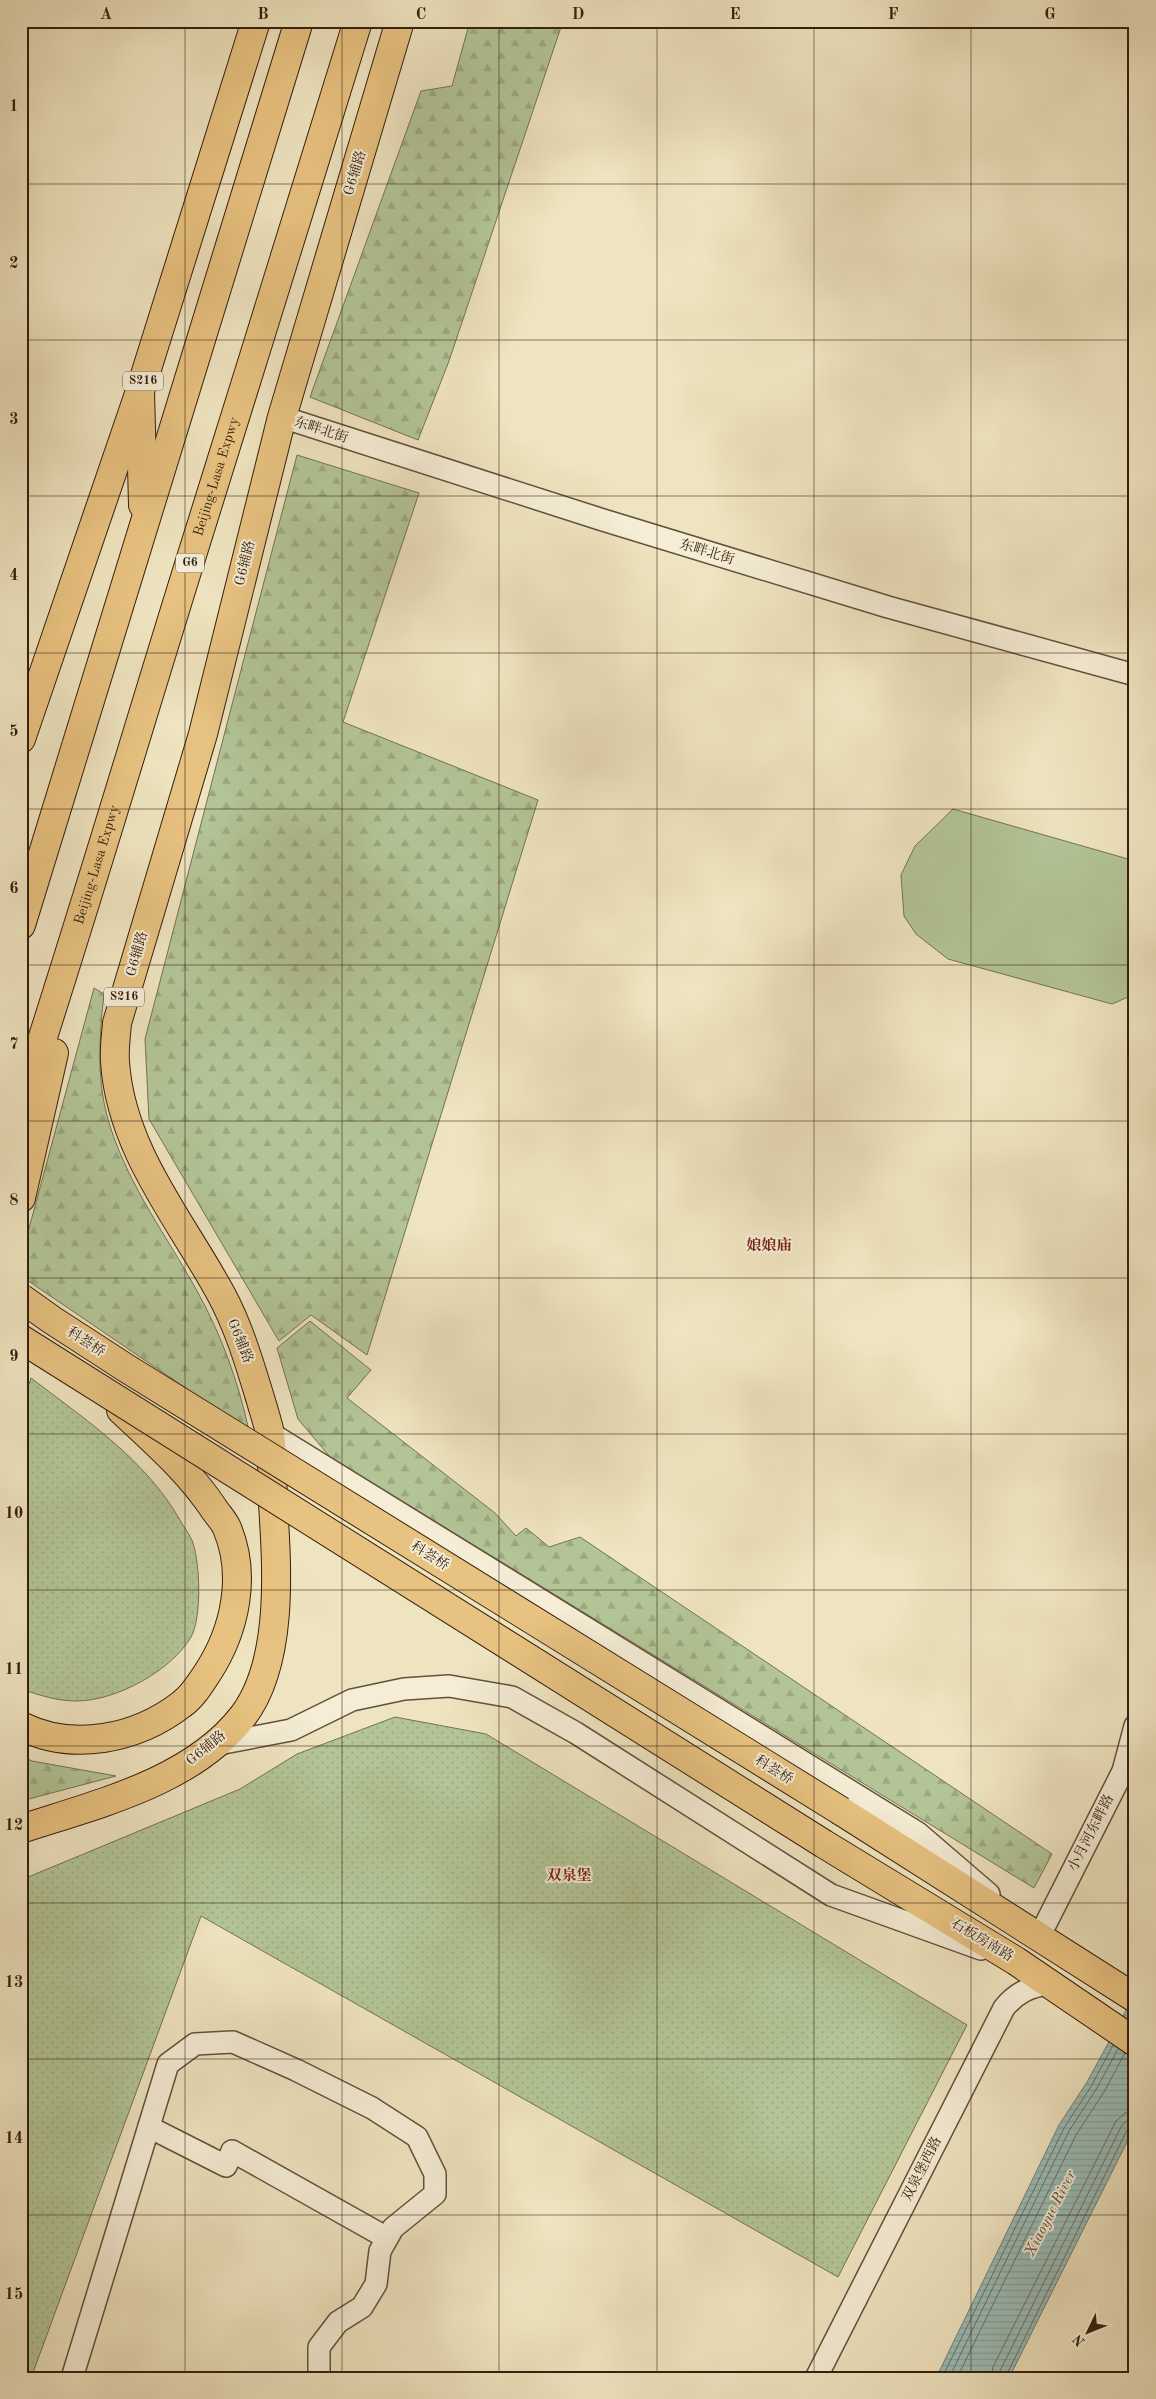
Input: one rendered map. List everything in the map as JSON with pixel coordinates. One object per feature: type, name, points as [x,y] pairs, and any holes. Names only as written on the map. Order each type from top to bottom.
[{"type":"main road","name":"S216","points":[[21,739],[140,391],[256,21]]},
{"type":"main road","points":[[21,926],[299,21]]},
{"type":"main road","name":"Beijing-Lasa Expwy","points":[[21,1104],[84,911],[192,554],[273,301],[358,21]]},
{"type":"main road","name":"G6辅路","points":[[21,1829],[116,1798],[152,1783],[176,1771],[213,1745],[243,1715],[261,1682],[275,1616],[277,1568],[270,1433],[249,1361],[222,1296],[141,1160],[121,1100],[115,1062],[117,1023],[203,734],[282,417],[400,21]]},
{"type":"main road","points":[[140,391],[144,528]]},
{"type":"main road","points":[[21,1198],[84,911]]},
{"type":"main road","name":"科荟桥","points":[[21,1298],[134,1373],[841,1811],[1037,1935]]},
{"type":"main road","points":[[21,1339],[104,1393],[188,1473],[227,1527],[236,1564],[236,1599],[230,1627],[214,1663],[196,1690],[182,1704],[157,1720],[130,1733],[98,1739],[61,1738],[32,1731],[21,1726]]},
{"type":"main road","name":"石板房南路","points":[[104,1393],[824,1844],[1016,1961],[1135,2042]]},
{"type":"main road","points":[[1037,1935],[1135,1998]]},
{"type":"street","name":"东畔北街","points":[[282,417],[603,520],[888,607],[1135,675]]},
{"type":"street","points":[[270,1433],[918,1833],[1037,1935]]},
{"type":"street","points":[[213,1745],[291,1730],[352,1700],[404,1689],[449,1686],[512,1697],[576,1733],[830,1896],[1016,1961]]},
{"type":"street","name":"小月河东畔路","points":[[1037,1935],[1123,1770],[1135,1726]]},
{"type":"street","name":"双泉堡西路","points":[[816,2378],[1004,2008],[1012,1997],[1035,1985],[1049,1984]]},
{"type":"street","points":[[78,2376],[168,2064],[195,2044],[233,2042],[296,2070],[372,2108],[417,2137],[435,2174],[435,2194],[393,2228],[387,2238],[380,2251],[376,2284],[362,2307],[338,2322],[319,2347],[319,2378]]},
{"type":"street","points":[[149,2127],[226,2166],[232,2151],[387,2238]]},
{"type":"green space","points":[[470,21],[563,21],[449,361],[418,440],[310,397],[421,91],[452,86]]},
{"type":"green space","points":[[297,455],[419,493],[343,722],[538,800],[367,1355],[311,1315],[279,1341],[149,1119],[145,1039]]},
{"type":"green space","points":[[953,809],[1135,861],[1135,994],[1112,1004],[948,959],[916,934],[904,916],[901,875],[915,846]]},
{"type":"green space","points":[[94,988],[104,994],[100,1062],[103,1096],[111,1129],[128,1172],[196,1289],[221,1340],[240,1394],[249,1431],[21,1276],[21,1258]]},
{"type":"green space","points":[[310,1321],[371,1370],[347,1398],[495,1513],[516,1536],[526,1528],[549,1547],[580,1537],[1052,1854],[1034,1888],[330,1457],[298,1419],[277,1348]]},
{"type":"green space","points":[[31,1378],[93,1425],[132,1459],[150,1478],[166,1498],[189,1535],[195,1553],[199,1591],[197,1617],[191,1637],[182,1650],[141,1682],[125,1690],[92,1700],[62,1700],[21,1689],[21,1409]]},
{"type":"green space","points":[[395,1717],[486,1734],[967,2025],[838,2277],[201,1916],[31,2378],[21,2378],[21,1880],[240,1789],[297,1754]]},
{"type":"green space","points":[[21,1756],[32,1761],[116,1776],[21,1801]]},
{"type":"water","name":"Xiaoyue River","points":[[1135,1994],[1135,2126],[1009,2378],[936,2378],[1059,2125],[1087,2082]]},
{"type":"district","name":"娘娘庙","points":[[769,1246]]},
{"type":"district","name":"双泉堡","points":[[569,1876]]}]
